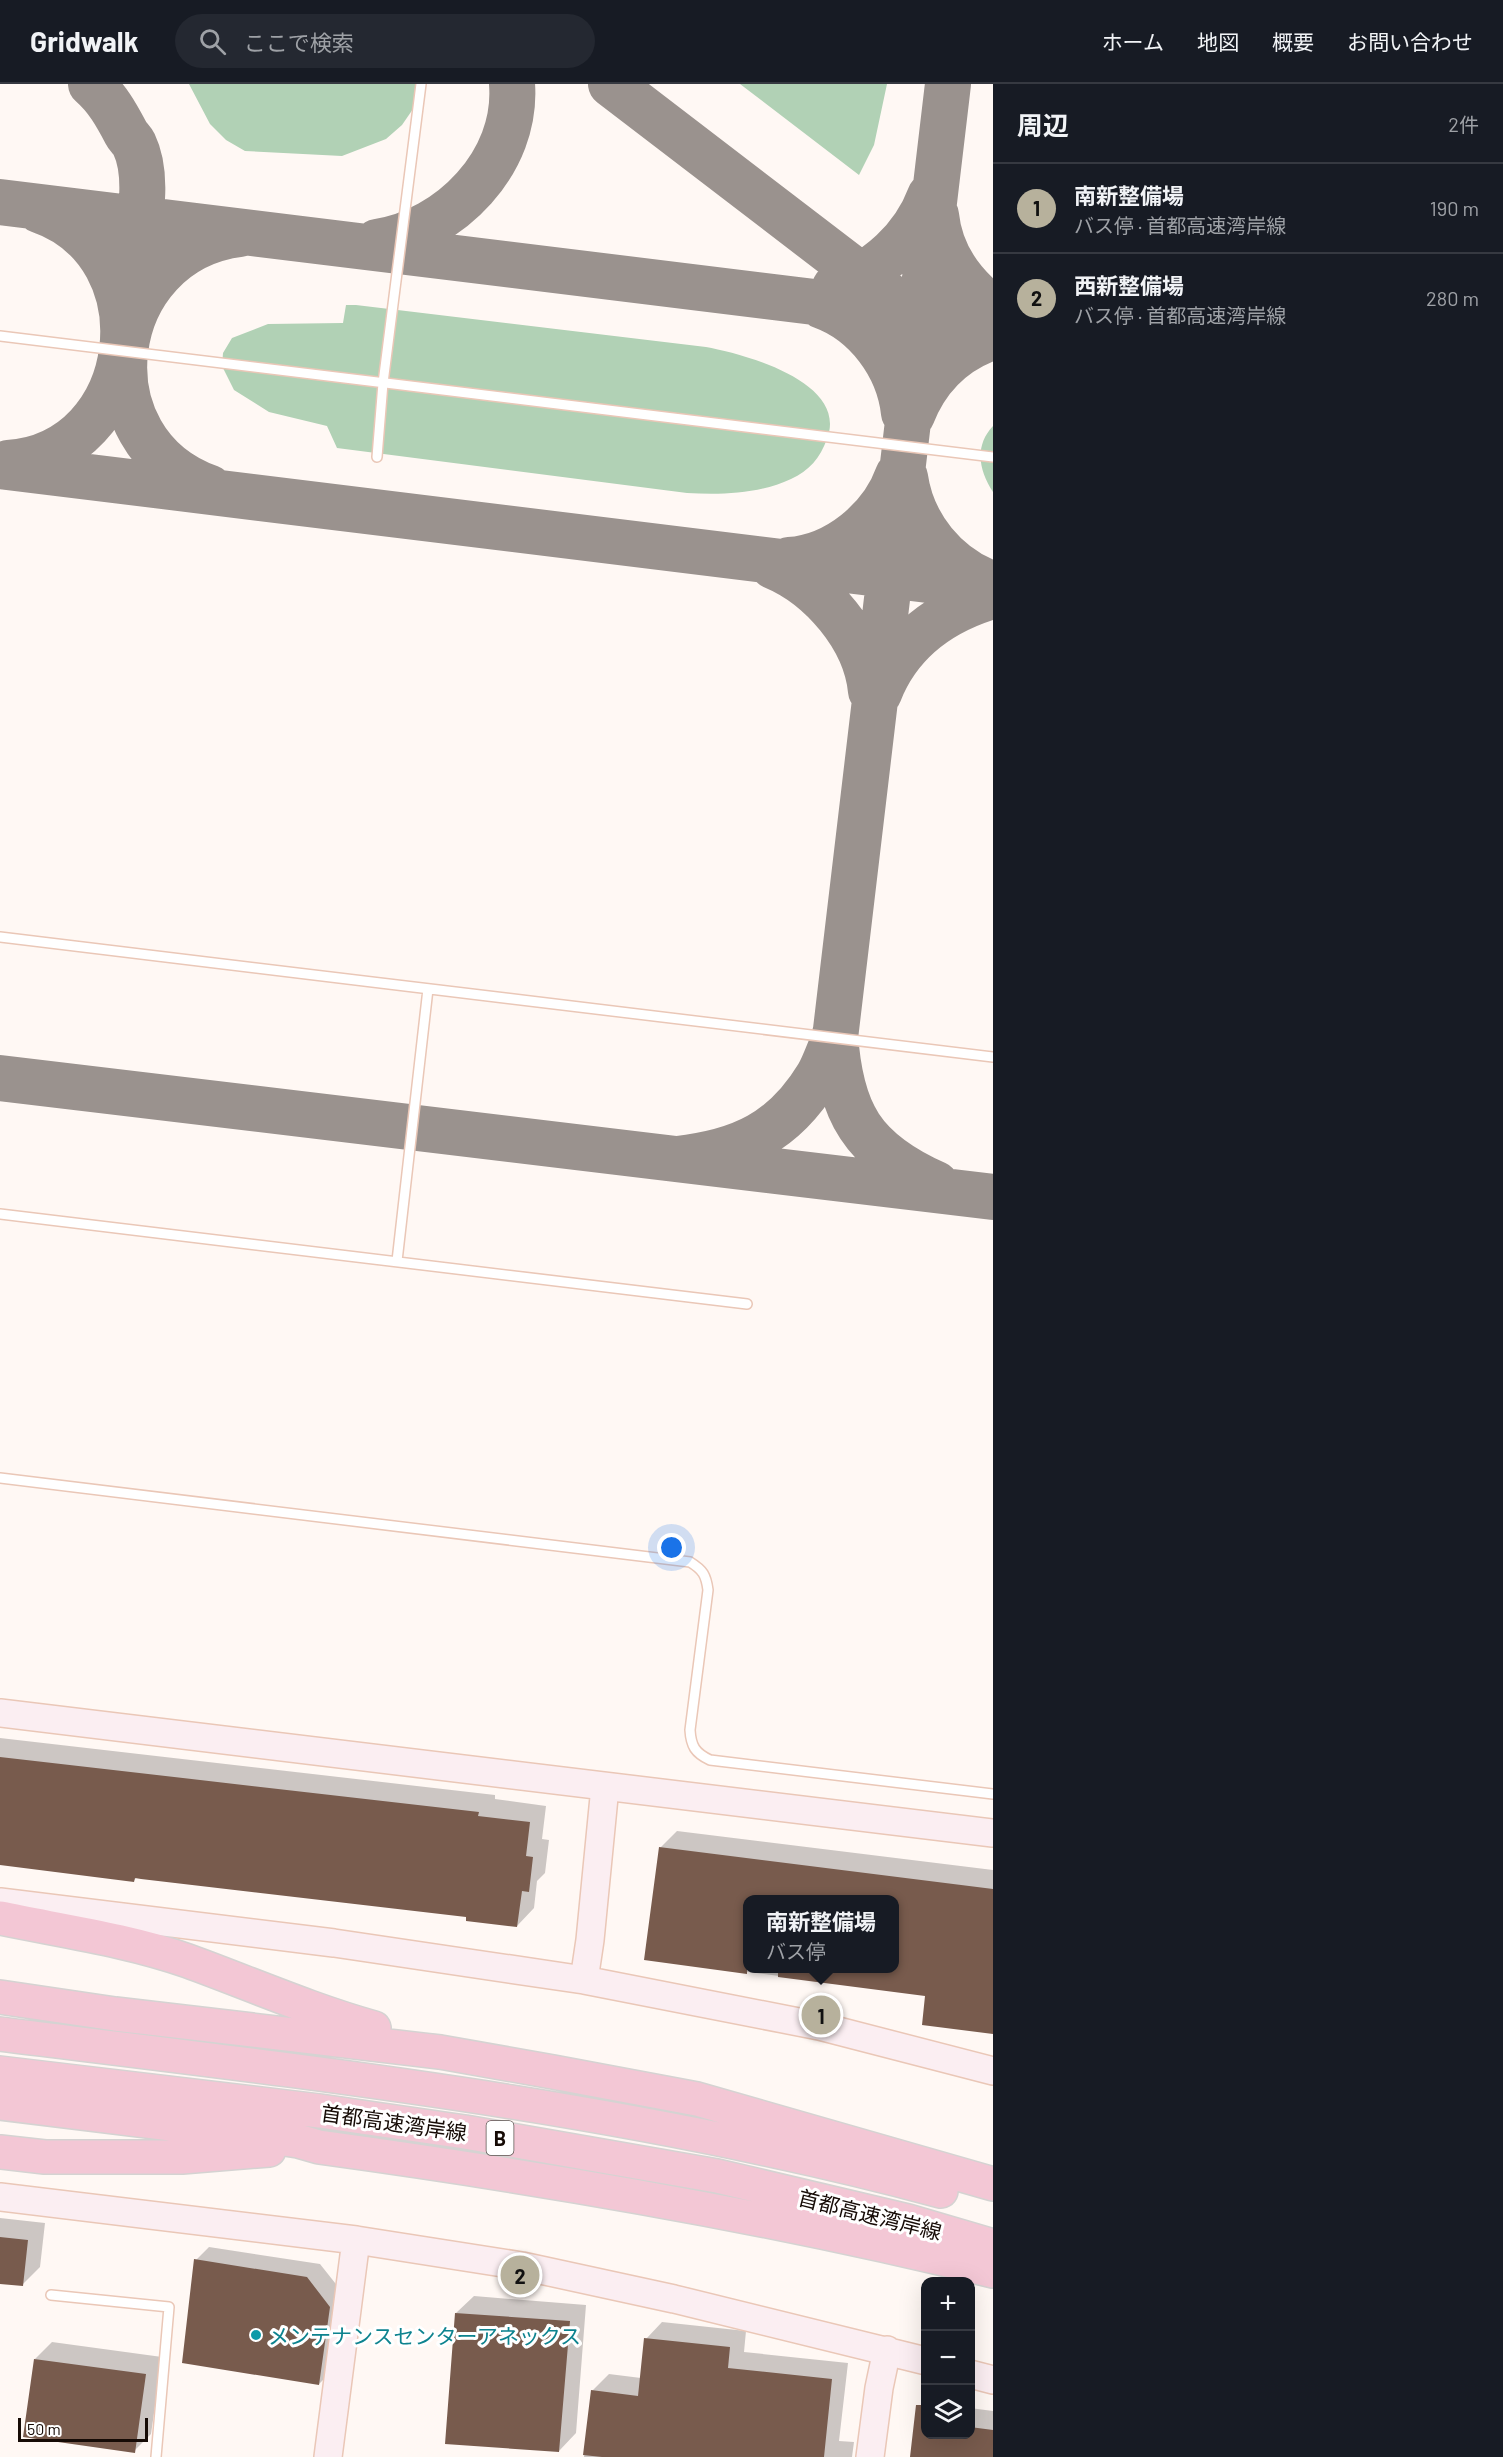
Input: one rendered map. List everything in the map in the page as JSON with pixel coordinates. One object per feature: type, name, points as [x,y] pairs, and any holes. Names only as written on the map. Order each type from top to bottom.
[{"type":"highway","points":[[0,1918],[155,1951],[188,1961],[283,1999],[440,2052]]},
{"type":"highway","points":[[0,1997],[115,2014],[440,2052],[697,2099],[993,2184]]},
{"type":"highway","name":"首都高速湾岸線","points":[[0,2034],[325,2074],[483,2097],[611,2119],[796,2155],[993,2205]]},
{"type":"highway","name":"首都高速湾岸線","points":[[0,2073],[320,2111],[465,2132],[717,2176],[908,2222],[993,2246]]},
{"type":"highway","points":[[0,2103],[252,2133],[319,2147],[456,2166],[608,2191],[900,2248],[993,2271]]},
{"type":"highway","points":[[0,2152],[45,2157],[182,2157],[249,2150],[319,2147]]},
{"type":"highway","points":[[0,2174],[44,2177],[144,2168],[182,2157]]},
{"type":"street","points":[[0,1713],[993,1833]]},
{"type":"street","points":[[584,1980],[605,1787]]},
{"type":"street","points":[[0,1902],[334,1943],[584,1980],[819,2026],[993,2071]]},
{"type":"street","points":[[0,2197],[356,2240],[534,2268],[674,2299],[921,2360]]},
{"type":"street","points":[[328,2457],[356,2240]]},
{"type":"street","points":[[870,2457],[879,2388],[887,2350]]},
{"type":"street","points":[[975,2375],[993,2380]]},
{"type":"lane","points":[[376,457],[383,382],[421,84]]},
{"type":"lane","points":[[0,336],[993,457]]},
{"type":"lane","points":[[0,937],[993,1057]]},
{"type":"lane","points":[[397,1261],[428,989]]},
{"type":"lane","points":[[0,1214],[747,1304]]},
{"type":"lane","points":[[0,1479],[690,1562],[703,1571],[707,1578],[708,1590],[690,1730],[693,1748],[701,1756],[710,1760],[993,1794]]},
{"type":"lane","points":[[51,2295],[169,2307],[156,2457]]},
{"type":"green space","points":[[189,84],[416,84],[413,109],[402,125],[386,139],[342,156],[245,151],[226,140],[210,124]]},
{"type":"green space","points":[[740,84],[887,84],[874,145],[859,175]]},
{"type":"green space","points":[[346,305],[706,347],[744,356],[789,374],[808,387],[823,402],[830,419],[827,439],[821,452],[808,468],[779,484],[753,491],[687,493],[337,448],[327,426],[269,412],[234,390],[222,366],[223,353],[232,338],[268,324],[343,323]]},
{"type":"green space","points":[[993,426],[993,492],[984,476],[981,450]]},
{"type":"building","points":[[0,1757],[479,1812],[478,1816],[530,1822],[526,1856],[533,1857],[529,1892],[522,1891],[517,1927],[466,1921],[466,1917],[135,1878],[134,1882],[0,1865]]},
{"type":"building","points":[[659,1847],[993,1889],[993,2034],[922,2025],[925,1996],[778,1977],[778,1973],[899,1973],[899,1895],[743,1895],[743,1973],[747,1974],[644,1960]]},
{"type":"building","points":[[0,2237],[28,2240],[23,2286],[0,2284]]},
{"type":"building","name":"メンテナンスセンターアネックス","points":[[194,2259],[307,2277],[330,2307],[319,2385],[182,2363]]},
{"type":"building","points":[[455,2313],[570,2321],[559,2452],[445,2444]]},
{"type":"building","points":[[644,2338],[730,2347],[728,2368],[832,2379],[824,2457],[602,2457],[583,2455],[591,2390],[638,2396]]},
{"type":"building","points":[[34,2359],[146,2374],[135,2453],[23,2437]]},
{"type":"building","points":[[916,2405],[921,2405],[921,2439],[975,2439],[975,2428],[993,2430],[993,2457],[910,2457]]},
{"type":"taxiway","points":[[91,84],[111,107],[139,156],[142,197],[136,251]]},
{"type":"taxiway","points":[[377,242],[404,235],[430,224],[453,208],[474,188],[491,165],[504,140],[511,113],[512,84]]},
{"type":"taxiway","points":[[611,84],[884,293],[912,309]]},
{"type":"taxiway","points":[[677,1159],[721,1151],[759,1136],[775,1125],[791,1112],[805,1095],[820,1071],[835,1038],[948,84]]},
{"type":"taxiway","points":[[835,287],[865,272],[892,252],[914,226],[930,196]]},
{"type":"taxiway","points":[[0,202],[993,324]]},
{"type":"taxiway","points":[[8,463],[53,451],[88,426],[111,391],[122,350],[121,307],[107,267],[80,233],[39,210]]},
{"type":"taxiway","points":[[936,215],[942,243],[954,268],[962,279],[993,308]]},
{"type":"taxiway","points":[[210,488],[168,465],[141,431],[127,392],[125,350],[136,310],[160,274],[194,248],[240,234]]},
{"type":"taxiway","points":[[822,306],[853,323],[878,348],[895,379],[904,413]]},
{"type":"taxiway","points":[[912,415],[918,401],[934,377],[954,357],[993,337]]},
{"type":"taxiway","points":[[0,466],[993,588]]},
{"type":"taxiway","points":[[789,560],[824,552],[855,533],[881,507],[898,475]]},
{"type":"taxiway","points":[[905,477],[915,512],[923,528],[934,542],[960,567],[992,584]]},
{"type":"taxiway","points":[[773,566],[808,587],[838,616],[860,652],[871,691]]},
{"type":"taxiway","points":[[879,693],[898,658],[924,631],[956,610],[993,596]]},
{"type":"taxiway","points":[[835,1034],[842,1086],[860,1126],[873,1143],[890,1158],[936,1184]]},
{"type":"taxiway","points":[[0,1078],[993,1197]]},
{"type":"place","name":"南新整備場","points":[[821,2015]]},
{"type":"place","name":"西新整備場","points":[[520,2275]]},
{"type":"place","name":"メンテナンスセンターアネックス","points":[[256,2335]]}]
